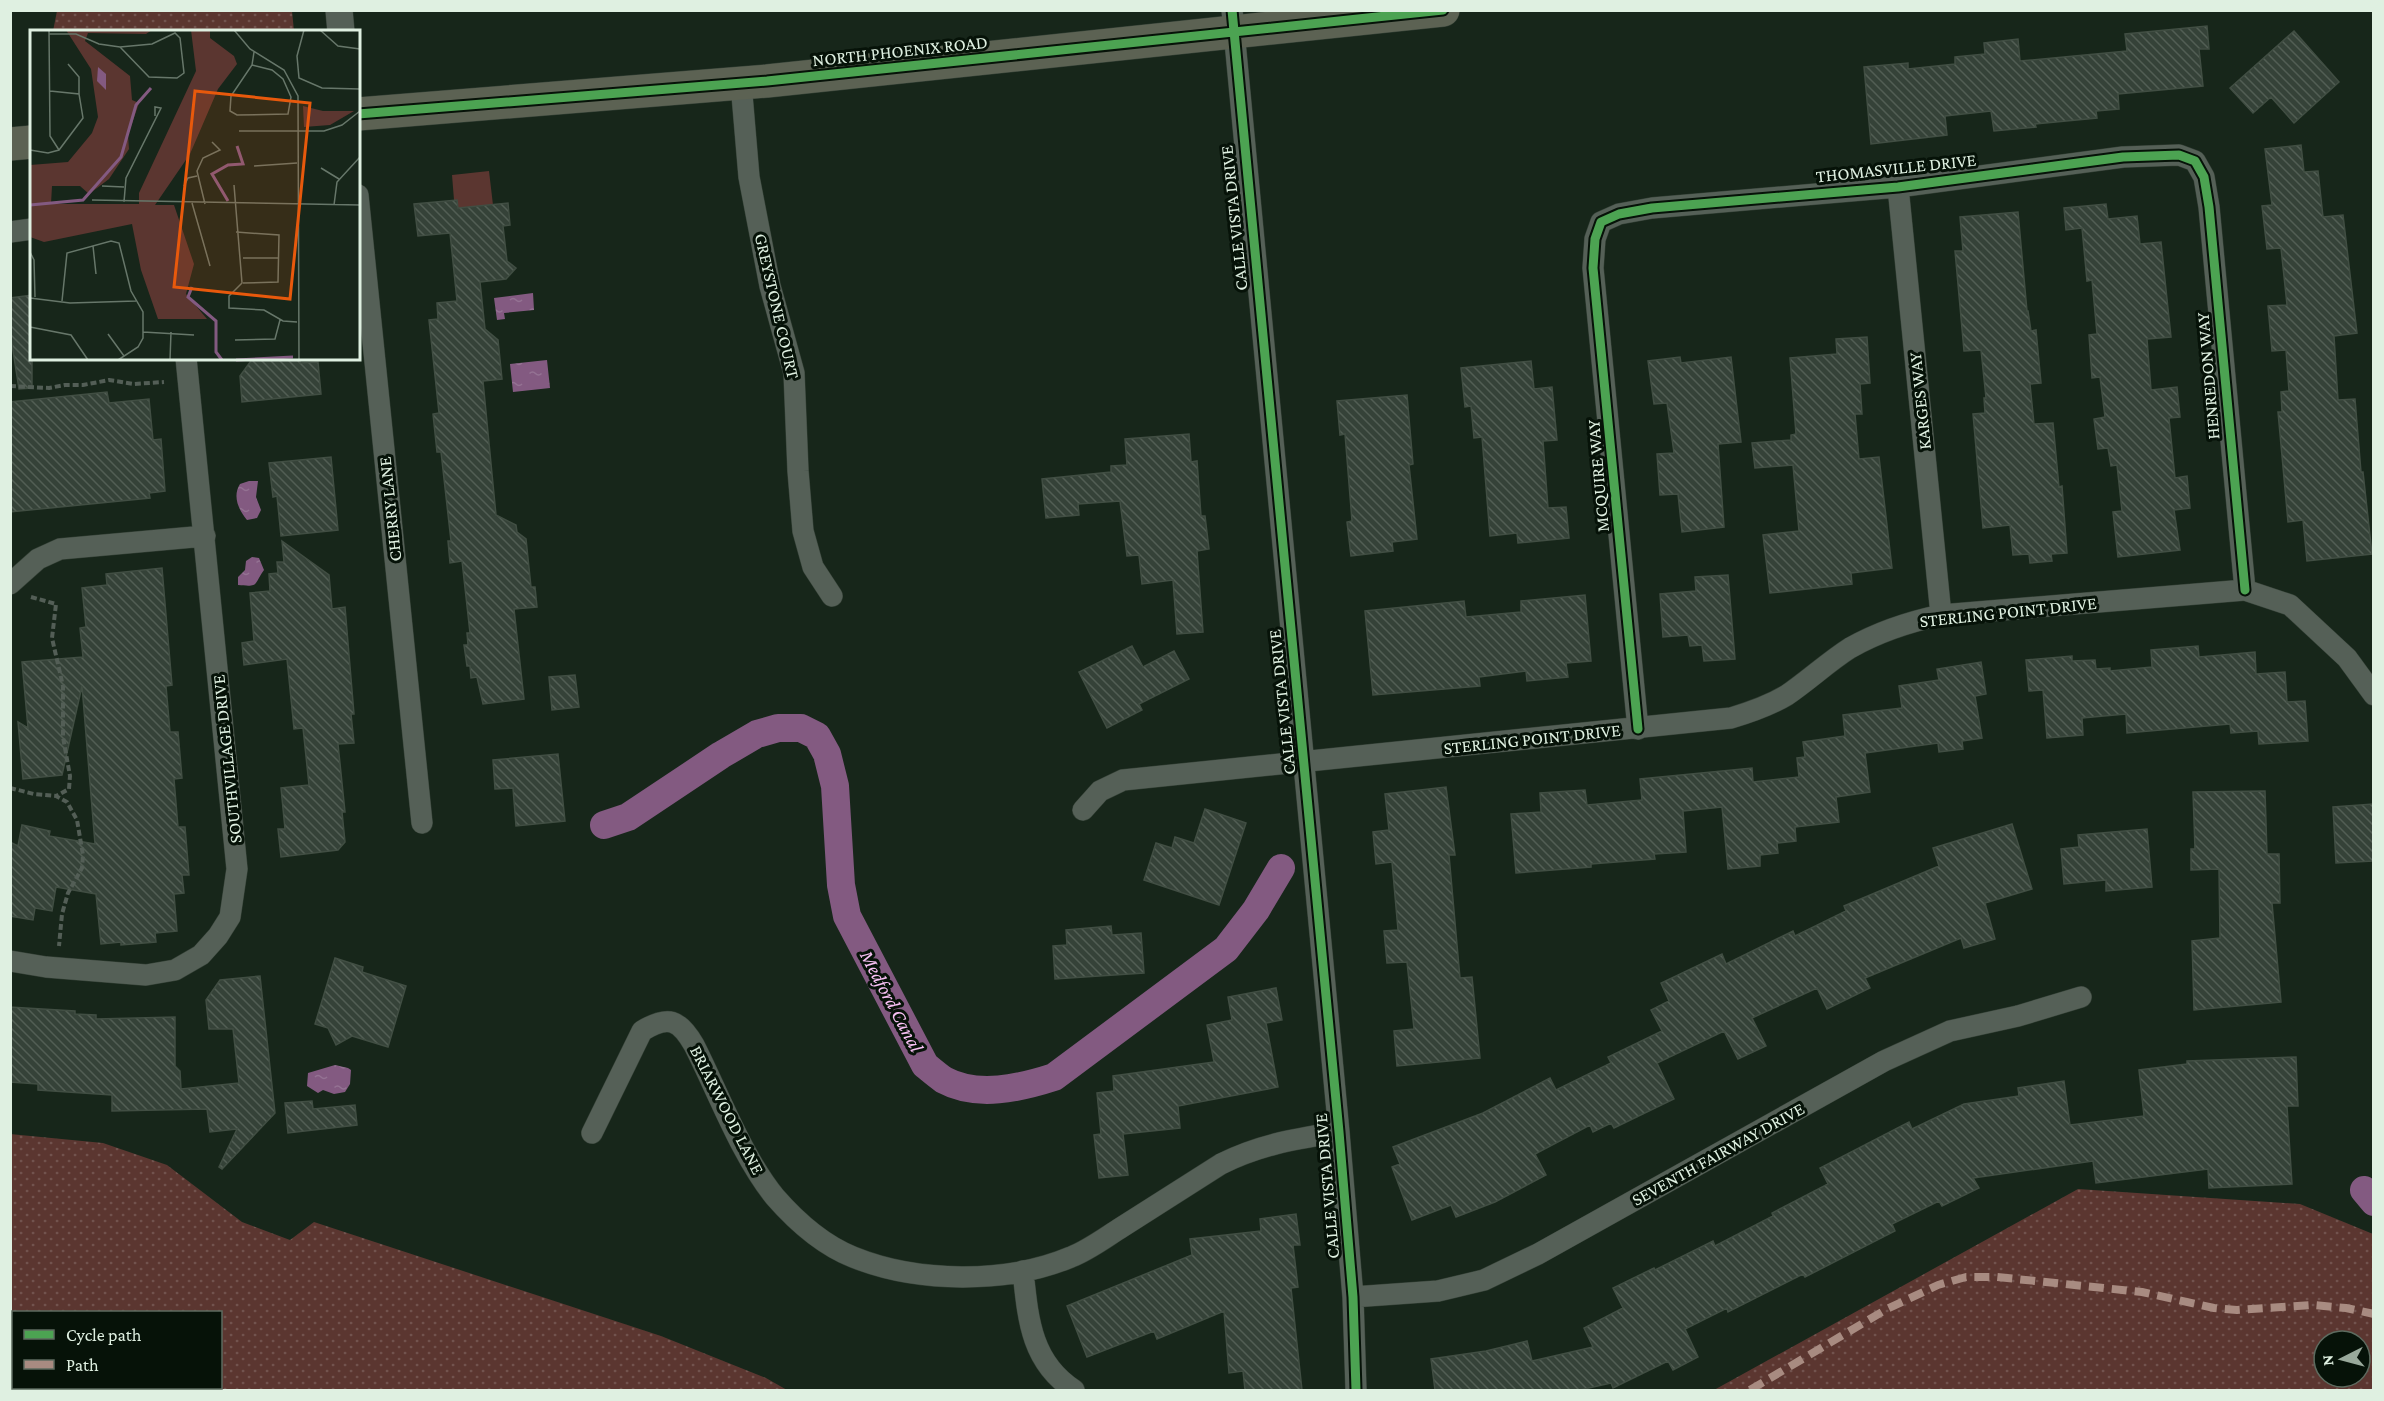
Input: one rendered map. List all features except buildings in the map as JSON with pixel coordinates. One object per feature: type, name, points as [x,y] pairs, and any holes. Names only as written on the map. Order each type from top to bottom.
[{"type":"main road","name":"NORTH PHOENIX ROAD","points":[[360,114],[741,82],[1232,22],[1443,10]]},
{"type":"main road","points":[[10,144],[30,142]]},
{"type":"street","points":[[339,10],[341,30]]},
{"type":"street","name":"CALLE VISTA DRIVE","points":[[1232,22],[1339,1132],[1353,1297],[1356,1390]]},
{"type":"street","name":"GREYSTONE COURT","points":[[741,82],[749,177],[771,286],[794,373],[803,531],[813,567],[832,596]]},
{"type":"street","name":"THOMASVILLE DRIVE","points":[[1601,222],[1619,214],[1652,207],[1898,187],[2123,157],[2179,155],[2195,161]]},
{"type":"street","name":"HENREDON WAY","points":[[2195,161],[2204,177],[2209,207],[2245,590]]},
{"type":"street","name":"KARGES WAY","points":[[1898,187],[1941,615]]},
{"type":"street","name":"CHERRY LANE","points":[[360,215],[422,823]]},
{"type":"street","name":"MCQUIRE WAY","points":[[1601,222],[1595,239],[1593,268],[1638,729]]},
{"type":"street","points":[[10,231],[30,229]]},
{"type":"street","name":"SOUTHVILLAGE DRIVE","points":[[10,961],[58,968],[146,975],[175,969],[201,955],[218,936],[230,917],[237,869],[186,360]]},
{"type":"street","points":[[16,589],[38,559],[60,549],[205,536]]},
{"type":"street","name":"STERLING POINT DRIVE","points":[[1083,810],[1100,791],[1124,780],[1731,718],[1757,711],[1786,695],[1848,650],[1873,635],[1903,623],[1941,615],[2245,590],[2290,605],[2347,658],[2373,694]]},
{"type":"street","name":"SEVENTH FAIRWAY DRIVE","points":[[1353,1297],[1438,1291],[1484,1280],[1539,1254],[1884,1062],[1950,1031],[2018,1016],[2081,997]]},
{"type":"street","name":"BRIARWOOD LANE","points":[[592,1133],[642,1031],[658,1022],[672,1022],[684,1029],[694,1045],[754,1168],[790,1212],[822,1240],[853,1257],[917,1274],[958,1277],[1023,1271],[1072,1257],[1221,1164],[1242,1154],[1276,1142],[1339,1132]]},
{"type":"street","points":[[1023,1271],[1028,1316],[1038,1352],[1056,1379],[1074,1390]]},
{"type":"path","points":[[10,386],[49,388],[109,380],[134,384],[188,380]]},
{"type":"path","points":[[16,589],[56,604],[52,638],[63,686],[63,737],[70,776],[69,789],[56,796]]},
{"type":"path","points":[[10,788],[56,796],[67,802],[77,820],[83,855],[82,868],[68,893],[62,914],[58,968]]},
{"type":"shaded area","points":[[57,11],[292,11],[294,30],[53,30]]},
{"type":"shaded area","points":[[489,171],[493,205],[458,208],[457,200],[454,200],[452,175]]},
{"type":"shaded area","points":[[10,1134],[103,1143],[167,1165],[242,1222],[290,1240],[314,1222],[661,1336],[766,1378],[787,1390],[11,1390]]},
{"type":"shaded area","points":[[2078,1189],[2300,1204],[2373,1234],[2373,1390],[1714,1390]]},
{"type":"water","points":[[533,293],[534,310],[504,313],[505,319],[497,320],[494,298]]},
{"type":"water","points":[[547,360],[550,388],[513,392],[510,364]]},
{"type":"water","points":[[258,481],[256,497],[261,510],[257,518],[247,520],[239,508],[237,494],[240,484]]},
{"type":"water","points":[[252,557],[259,558],[264,570],[255,584],[238,585],[238,577],[245,570],[246,561]]},
{"type":"water","points":[[335,1065],[351,1070],[350,1084],[345,1092],[334,1094],[323,1090],[318,1093],[307,1086],[308,1073]]},
{"type":"waterway","name":"Medford Canal","points":[[604,825],[628,817],[721,755],[757,734],[778,728],[801,728],[817,736],[827,754],[835,786],[841,885],[847,916],[925,1065],[944,1080],[970,1089],[984,1090],[1013,1088],[1054,1077],[1226,949],[1256,910],[1281,868]]},
{"type":"waterway","name":"Medford Canal","points":[[2364,1190],[2374,1202]]},
{"type":"marked path","points":[[1750,1390],[1887,1309],[1938,1285],[1966,1277],[1997,1277],[2142,1292],[2214,1308],[2237,1310],[2313,1305],[2346,1308],[2374,1314]]},
{"type":"cycle path","points":[[1232,10],[1339,1132],[1353,1297],[1356,1390]]},
{"type":"cycle path","points":[[360,114],[767,81],[1443,10]]},
{"type":"cycle path","points":[[1638,729],[1593,268],[1595,239],[1601,222],[1619,214],[1652,208],[1898,187],[2123,157],[2179,155],[2195,161],[2204,177],[2209,207],[2245,590]]}]
